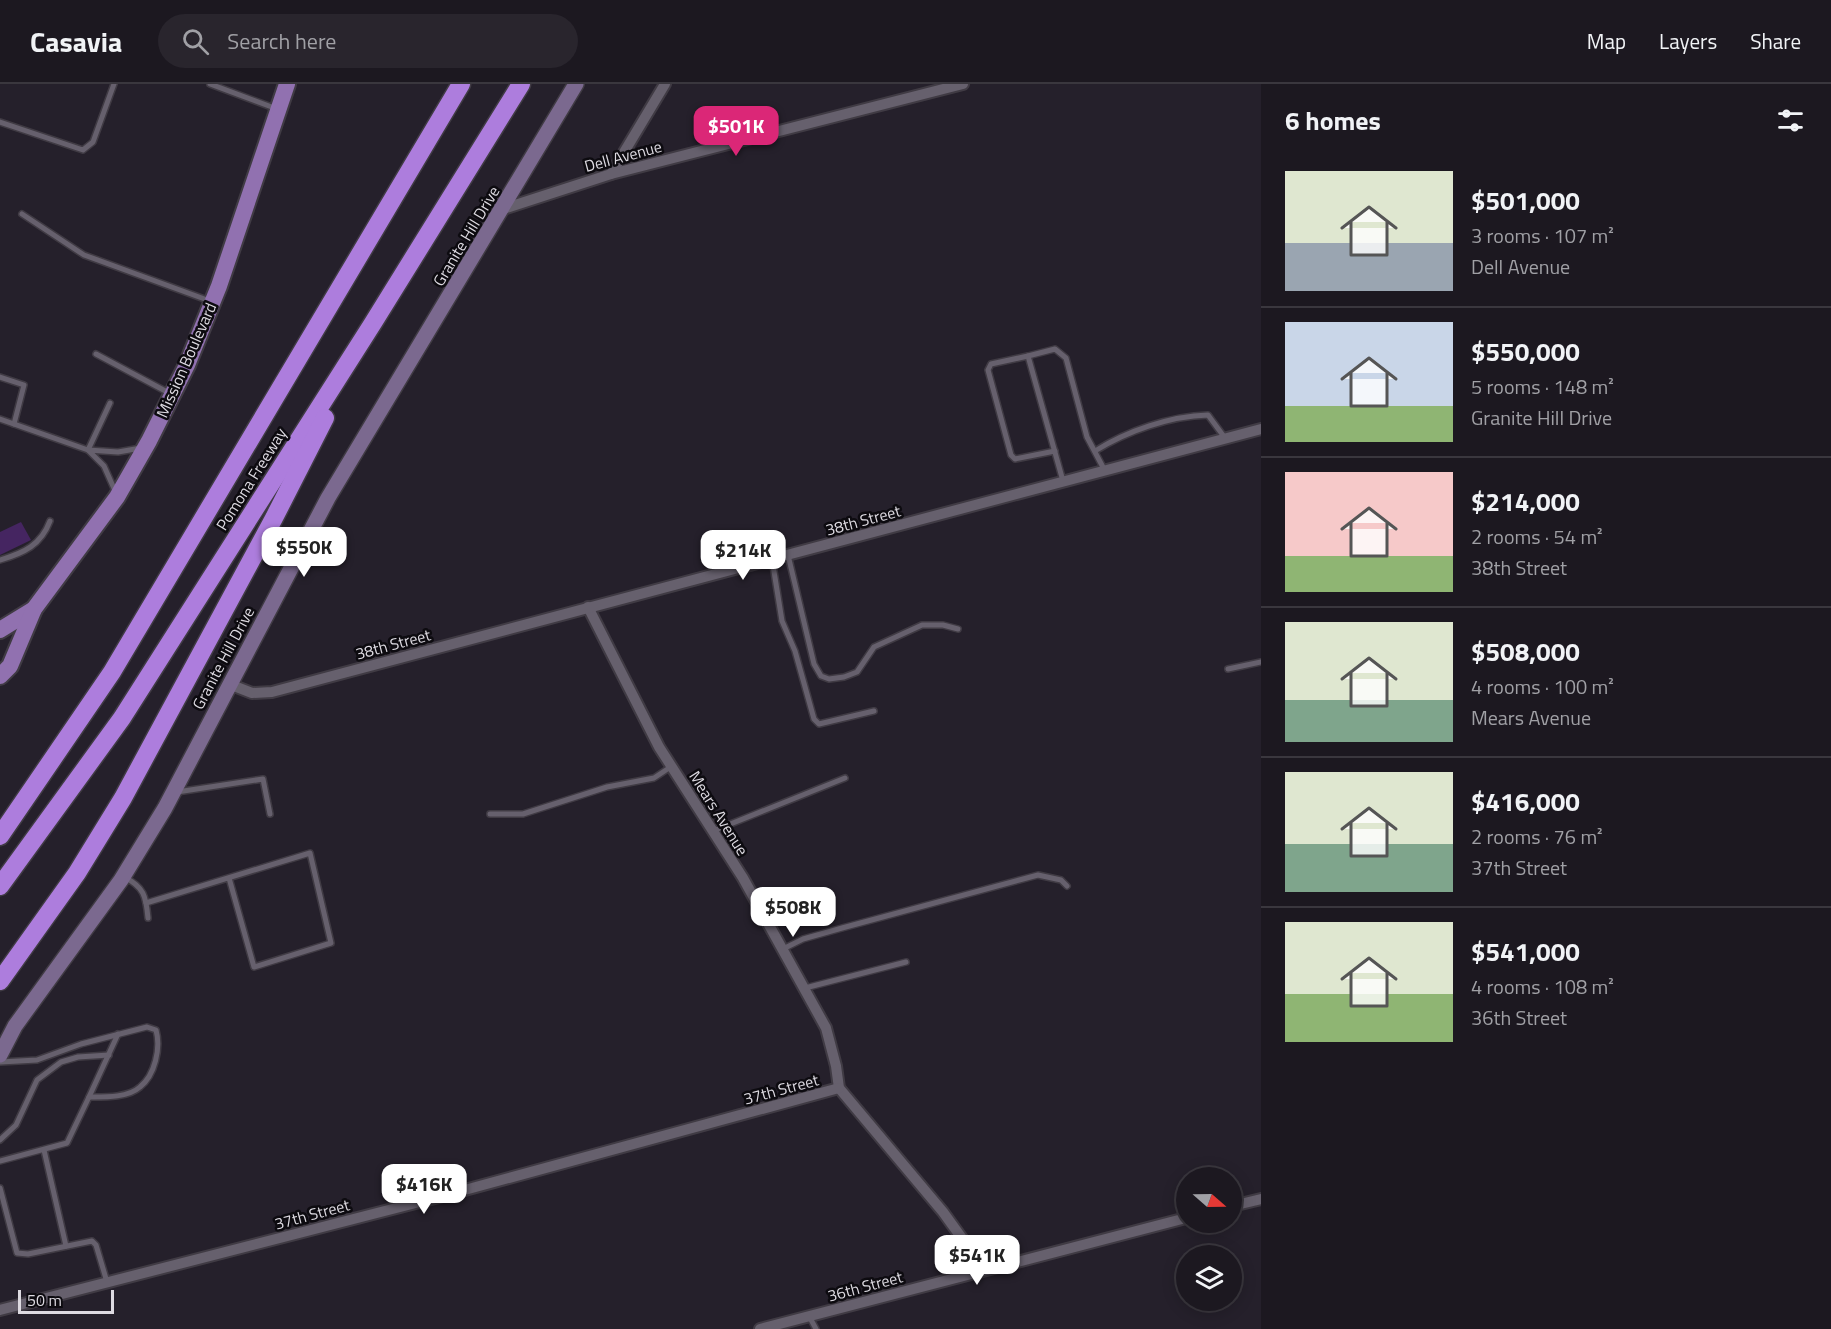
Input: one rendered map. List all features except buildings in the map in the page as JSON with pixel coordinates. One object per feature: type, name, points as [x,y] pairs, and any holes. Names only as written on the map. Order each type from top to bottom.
[{"type":"highway","name":"Pomona Freeway","points":[[0,836],[112,672],[461,84]]},
{"type":"highway","name":"Pomona Freeway","points":[[0,886],[122,718],[373,323],[521,84]]},
{"type":"highway","points":[[0,981],[71,882],[123,798],[274,518],[373,323]]},
{"type":"main road","name":"Mission Boulevard","points":[[0,676],[10,666],[34,609],[117,497],[172,395],[212,301],[287,84]]},
{"type":"main road","name":"Mission Boulevard","points":[[0,630],[34,609]]},
{"type":"street","name":"Granite Hill Drive","points":[[0,1055],[15,1026],[123,877],[173,793],[328,498],[576,84]]},
{"type":"street","points":[[611,174],[664,84]]},
{"type":"street","name":"Dell Avenue","points":[[503,209],[611,174],[963,84]]},
{"type":"street","name":"38th Street","points":[[229,684],[241,691],[272,692],[1261,429]]},
{"type":"street","name":"Mears Avenue","points":[[588,608],[639,709],[805,988],[825,1028],[836,1066],[839,1088]]},
{"type":"street","points":[[839,1088],[943,1212],[974,1255],[981,1270]]},
{"type":"street","name":"37th Street","points":[[0,1310],[606,1152],[839,1088]]},
{"type":"street","points":[[1242,1204],[1261,1199]]},
{"type":"street","name":"36th Street","points":[[760,1329],[1176,1221]]},
{"type":"lane","points":[[0,122],[83,150],[93,142],[114,84]]},
{"type":"lane","points":[[210,84],[278,110]]},
{"type":"lane","points":[[22,214],[84,255],[212,301]]},
{"type":"lane","points":[[1055,451],[1015,459],[1011,454],[988,370],[991,364],[1055,350],[1066,358],[1087,437],[1105,471]]},
{"type":"lane","points":[[96,354],[172,395]]},
{"type":"lane","points":[[1028,356],[1064,482]]},
{"type":"lane","points":[[0,377],[24,386],[14,424]]},
{"type":"lane","points":[[88,450],[110,403]]},
{"type":"lane","points":[[1095,451],[1118,437],[1191,416],[1209,415],[1225,438]]},
{"type":"lane","points":[[0,419],[88,450],[118,452],[146,447]]},
{"type":"lane","points":[[88,450],[104,466],[117,497]]},
{"type":"lane","points":[[0,560],[38,543],[45,535],[50,521]]},
{"type":"lane","points":[[788,555],[814,664],[821,676],[829,679],[857,672],[874,647],[922,625],[943,625],[958,629]]},
{"type":"lane","points":[[772,559],[782,621],[795,651],[814,719],[819,723],[828,723],[874,711]]},
{"type":"lane","points":[[1228,669],[1261,662]]},
{"type":"lane","points":[[490,814],[523,814],[607,788],[654,778],[672,766]]},
{"type":"lane","points":[[713,831],[844,778]]},
{"type":"lane","points":[[173,793],[263,779],[270,814]]},
{"type":"lane","points":[[146,903],[310,853],[331,943],[254,967],[229,878]]},
{"type":"lane","points":[[783,948],[803,939],[1038,875],[1061,880],[1067,886]]},
{"type":"lane","points":[[123,877],[138,884],[146,903],[148,918]]},
{"type":"lane","points":[[805,988],[906,962]]},
{"type":"lane","points":[[0,1062],[37,1060],[59,1051],[118,1034],[147,1027],[156,1030],[160,1042],[156,1060],[141,1087],[130,1092],[89,1097]]},
{"type":"lane","points":[[0,1161],[67,1143],[118,1034]]},
{"type":"lane","points":[[0,1140],[16,1125],[37,1080],[61,1062],[78,1057],[109,1055]]},
{"type":"lane","points":[[44,1150],[66,1246]]},
{"type":"lane","points":[[0,1193],[17,1253],[28,1254],[92,1241],[96,1245],[107,1282]]},
{"type":"lane","points":[[809,1316],[816,1329]]}]
